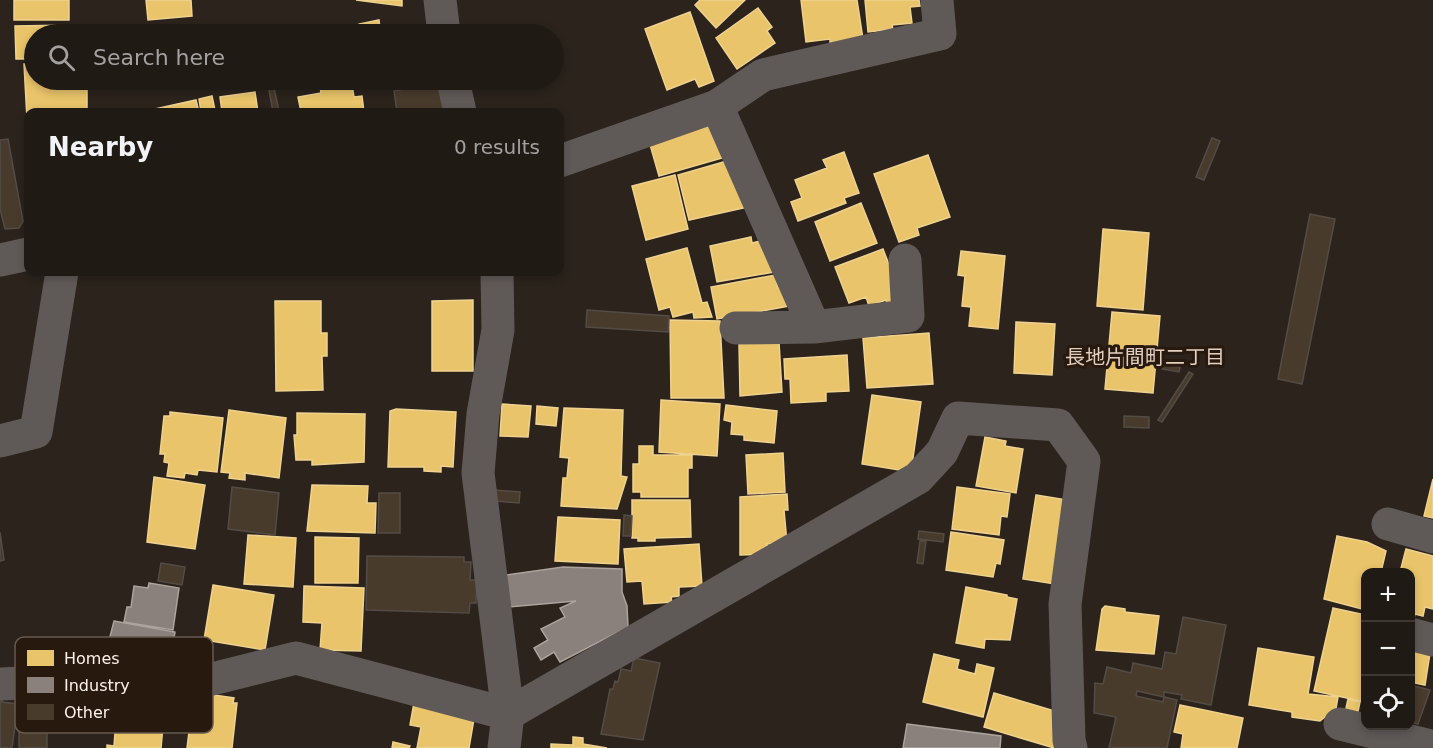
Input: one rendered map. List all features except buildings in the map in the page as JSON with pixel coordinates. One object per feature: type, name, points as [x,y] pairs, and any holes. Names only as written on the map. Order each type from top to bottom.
[{"type":"street","points":[[440,0],[443,24]]},
{"type":"street","points":[[564,160],[717,106],[763,75],[940,34],[936,0]]},
{"type":"street","points":[[455,90],[459,108]]},
{"type":"street","points":[[717,106],[814,327]]},
{"type":"street","points":[[0,260],[24,255]]},
{"type":"street","points":[[736,328],[814,327],[908,316],[905,260]]},
{"type":"street","points":[[0,441],[36,432],[61,276]]},
{"type":"street","points":[[498,276],[498,330],[483,414],[478,473],[508,714],[504,748]]},
{"type":"street","points":[[213,679],[296,658],[508,714],[918,478],[942,452],[958,418],[1058,425],[1084,461],[1065,604],[1071,748]]},
{"type":"street","points":[[1388,524],[1433,537]]},
{"type":"street","points":[[1415,635],[1433,640]]},
{"type":"street","points":[[0,684],[15,683]]},
{"type":"street","points":[[1340,724],[1429,738]]},
{"type":"district","name":"長地片間町二丁目","points":[[1145,357]]}]
